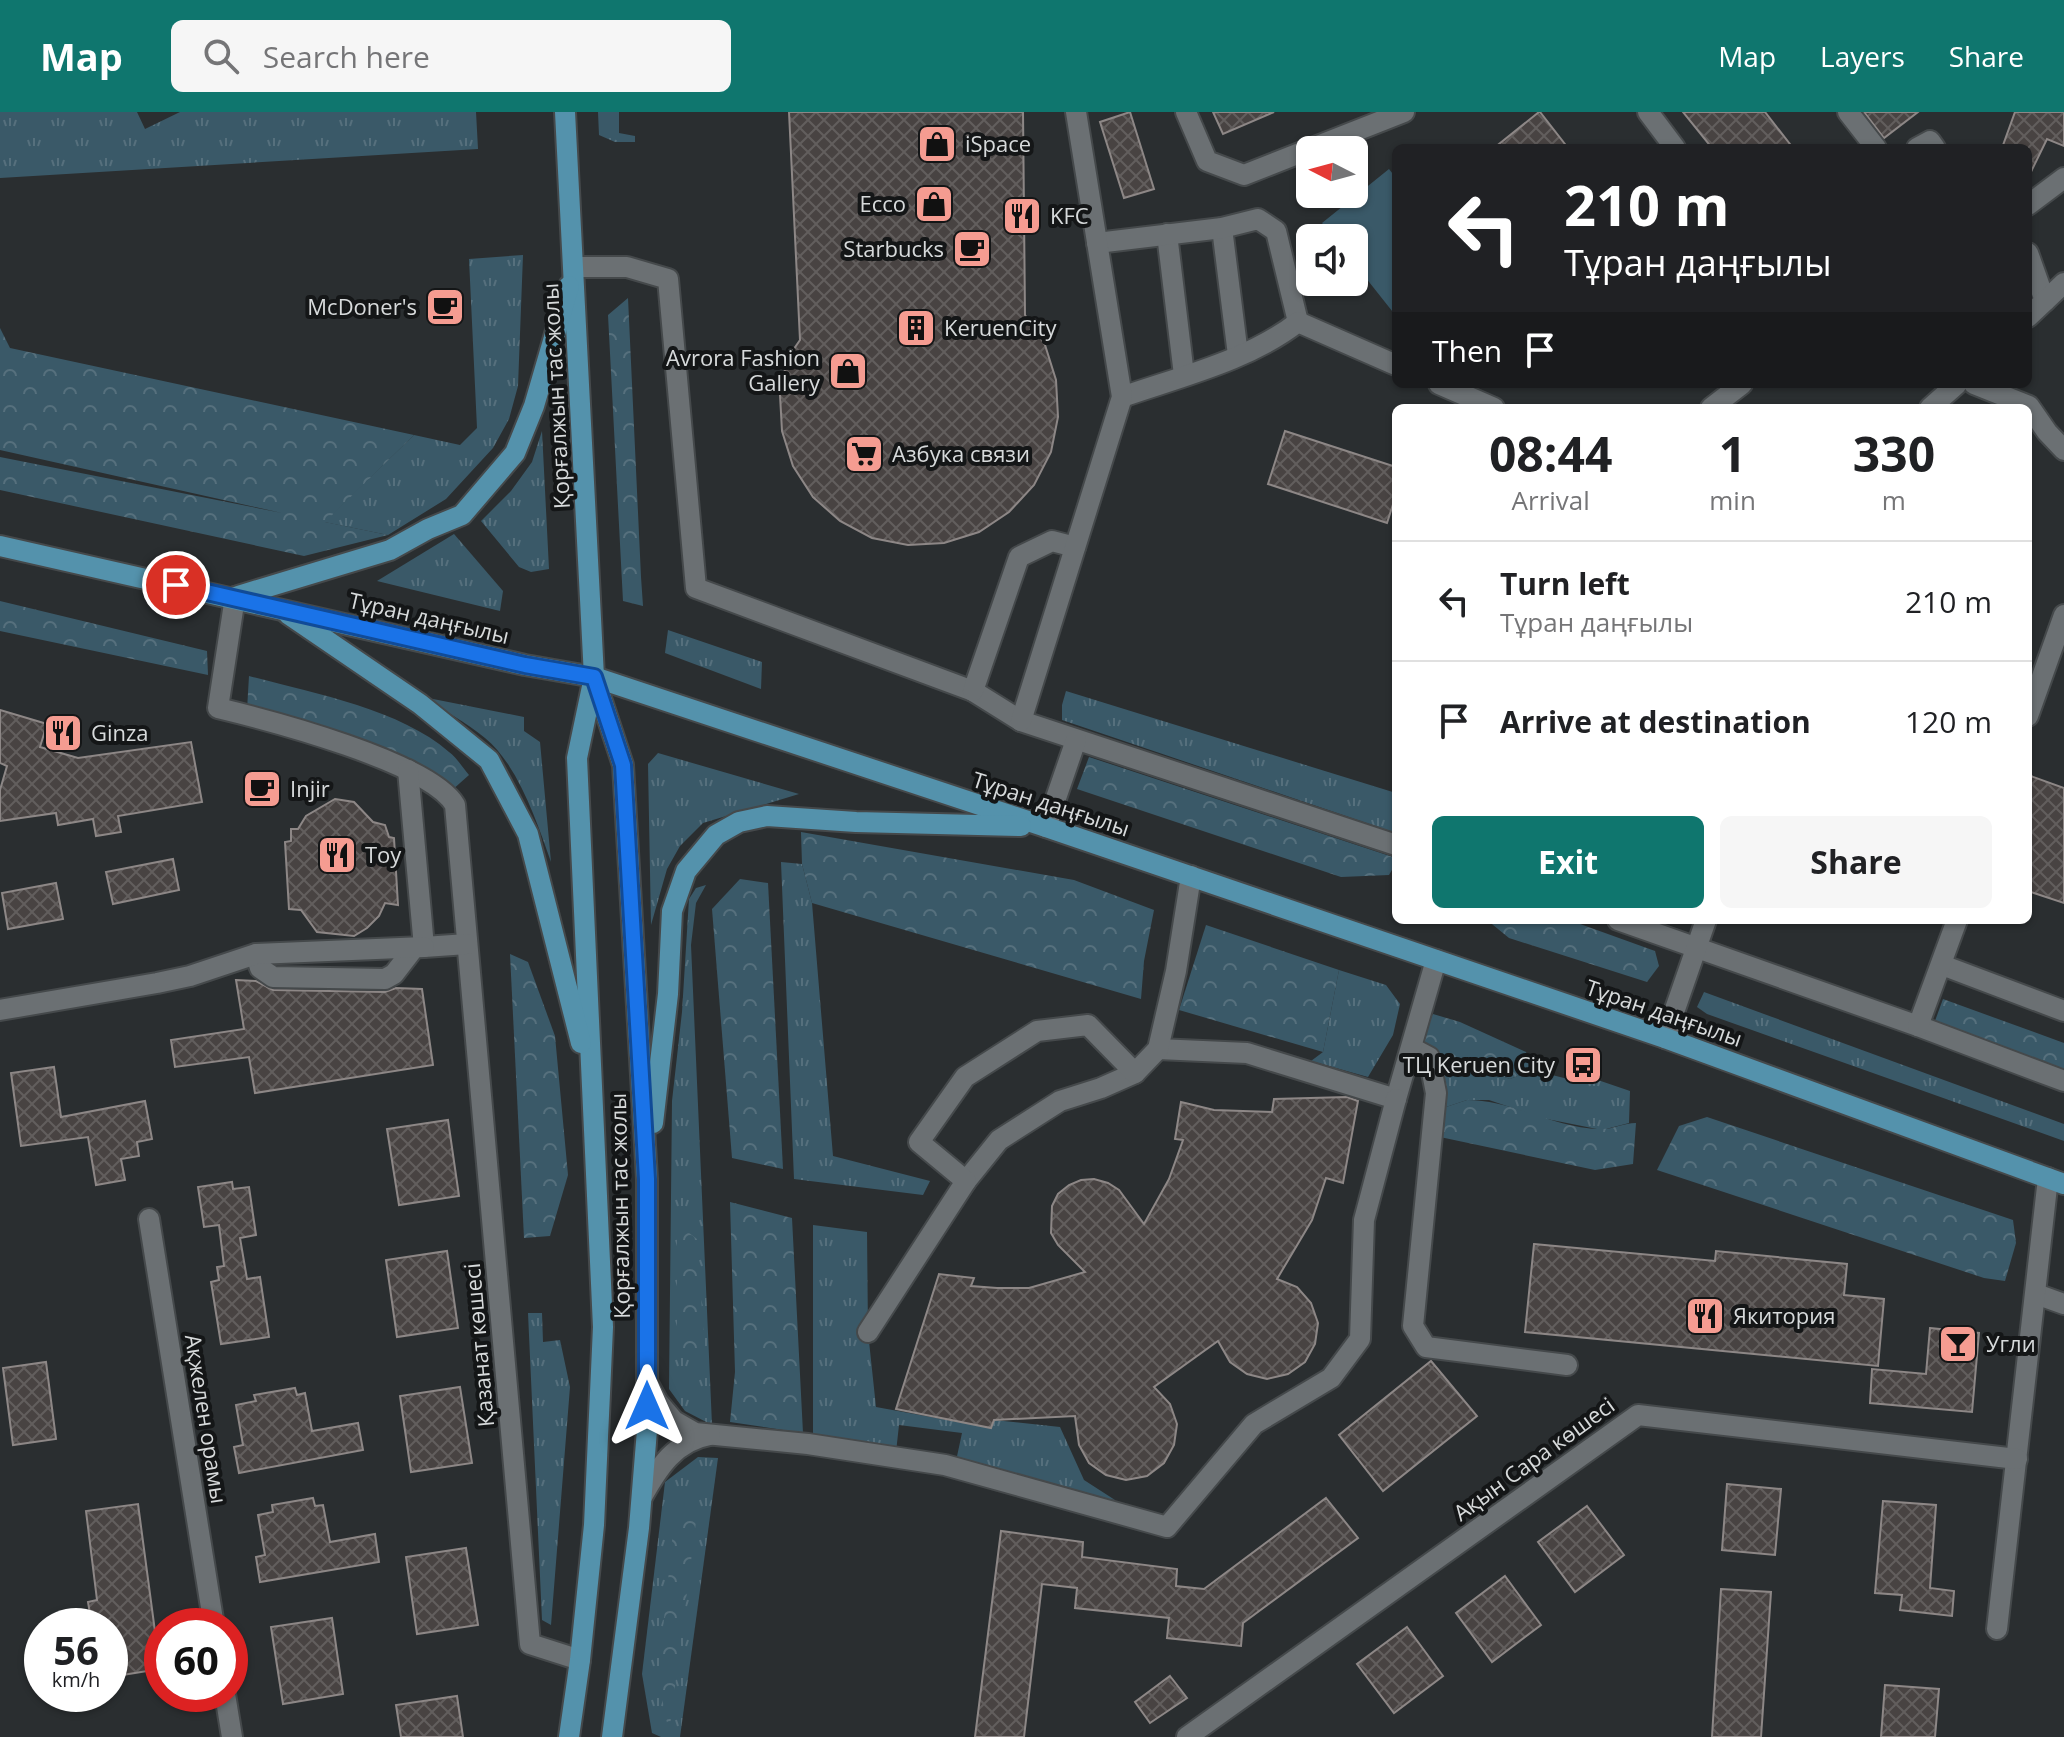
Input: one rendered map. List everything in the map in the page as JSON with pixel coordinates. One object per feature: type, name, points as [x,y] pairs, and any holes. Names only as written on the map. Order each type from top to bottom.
[{"type":"main road","name":"Қорғалжын тас жолы","points":[[565,112],[594,677],[577,758],[603,1327],[594,1525],[569,1737]]},
{"type":"main road","points":[[235,597],[390,550],[462,515],[515,453],[534,406],[574,267]]},
{"type":"main road","name":"Тұран даңғылы","points":[[0,546],[525,665],[594,677],[1665,1038],[2056,1181]]},
{"type":"main road","points":[[278,607],[420,704],[489,760],[528,834],[592,1086]]},
{"type":"main road","name":"Қорғалжын тас жолы","points":[[594,677],[623,765],[647,1179],[647,1430],[642,1497],[612,1737]]},
{"type":"main road","points":[[647,1179],[668,994],[672,911],[686,871],[716,835],[739,822],[767,816],[856,822],[1046,827]]},
{"type":"street","points":[[1021,721],[1122,397],[1076,112]]},
{"type":"street","points":[[1186,112],[1207,161],[1244,175],[1404,112]]},
{"type":"street","points":[[1648,112],[1672,144]]},
{"type":"street","points":[[1848,112],[1873,144]]},
{"type":"street","points":[[2032,202],[2064,178]]},
{"type":"street","points":[[1097,243],[1222,228],[1258,219],[1276,231],[1298,322]]},
{"type":"street","points":[[1222,228],[1238,355]]},
{"type":"street","points":[[1167,234],[1184,375]]},
{"type":"street","points":[[2032,264],[2045,301]]},
{"type":"street","points":[[574,267],[627,267],[668,279],[696,588],[973,691],[1021,721],[1392,844]]},
{"type":"street","points":[[2032,313],[2064,283]]},
{"type":"street","points":[[1122,397],[1238,355],[1277,338],[1298,322]]},
{"type":"street","points":[[1298,322],[1392,363]]},
{"type":"street","points":[[1448,388],[1485,404]]},
{"type":"street","points":[[1716,404],[1737,388]]},
{"type":"street","points":[[1934,404],[1952,388]]},
{"type":"street","points":[[1984,388],[2024,404]]},
{"type":"street","points":[[2032,410],[2064,450]]},
{"type":"street","points":[[973,691],[1019,557],[1052,541],[1075,547]]},
{"type":"street","points":[[0,1010],[190,976],[256,954],[467,944],[455,805],[447,795],[408,770],[300,728],[218,708],[235,597]]},
{"type":"street","points":[[2032,705],[2064,615]]},
{"type":"street","points":[[1046,827],[1076,740]]},
{"type":"street","points":[[256,954],[260,968],[273,977],[373,980],[394,974],[419,948],[408,770]]},
{"type":"street","points":[[868,1332],[966,1181],[999,1140],[1060,1101],[1135,1073],[1158,1049],[1176,971],[1191,876]]},
{"type":"street","points":[[1630,924],[2064,1081]]},
{"type":"street","points":[[1665,1038],[1705,924]]},
{"type":"street","points":[[1918,1026],[1956,924]]},
{"type":"street","name":"Қазанат көшесі","points":[[467,944],[530,1644],[580,1660]]},
{"type":"street","points":[[647,1382],[674,1421],[695,1433],[808,1444],[945,1465],[1167,1527],[1254,1424],[1331,1378],[1360,1339],[1364,1220],[1436,960]]},
{"type":"street","points":[[1942,965],[2064,1011]]},
{"type":"street","points":[[966,1181],[919,1142],[965,1077],[1037,1031],[1088,1025],[1135,1073]]},
{"type":"street","points":[[1412,1048],[1429,1057],[1436,1093],[1413,1326],[1426,1347],[1567,1365]]},
{"type":"street","points":[[1158,1049],[1247,1053],[1396,1099]]},
{"type":"street","points":[[1997,1629],[2036,1294],[2056,1181]]},
{"type":"street","name":"Ақжелен орамы","points":[[149,1219],[211,1608]]},
{"type":"street","points":[[2036,1294],[2064,1304]]},
{"type":"street","name":"Ақын Сара көшесі","points":[[1187,1737],[1638,1415],[2017,1459]]},
{"type":"street","points":[[642,1497],[654,1474],[673,1452],[692,1438],[714,1434]]},
{"type":"street","points":[[228,1712],[232,1737]]},
{"type":"green space","points":[[0,112],[137,112],[145,129],[180,112],[476,112],[478,149],[0,178]]},
{"type":"green space","points":[[598,112],[619,112],[619,133],[635,136],[635,142],[615,142],[599,135]]},
{"type":"green space","points":[[1389,169],[1392,173],[1392,311],[1368,281],[1368,224],[1323,224],[1341,208],[1368,208],[1368,186]]},
{"type":"green space","points":[[523,255],[518,386],[509,419],[493,448],[446,499],[388,535],[324,522],[414,435],[460,445],[477,428],[469,259]]},
{"type":"green space","points":[[628,298],[643,606],[623,601],[608,315]]},
{"type":"green space","points":[[0,328],[10,348],[414,435],[325,522],[388,535],[304,556],[0,490],[0,457],[282,513],[0,450]]},
{"type":"green space","points":[[542,431],[549,569],[531,572],[519,567],[481,521],[511,491],[532,462]]},
{"type":"green space","points":[[454,534],[503,591],[500,611],[377,581]]},
{"type":"green space","points":[[0,601],[207,651],[208,675],[0,631]]},
{"type":"green space","points":[[668,630],[762,662],[761,689],[665,653]]},
{"type":"green space","points":[[249,676],[354,704],[406,724],[449,752],[469,775],[451,791],[399,755],[303,723],[247,710]]},
{"type":"green space","points":[[1066,691],[1392,792],[1392,832],[1062,720]]},
{"type":"green space","points":[[423,697],[524,717],[524,731],[540,742],[551,862],[525,795],[497,749],[470,727]]},
{"type":"green space","points":[[658,753],[799,794],[703,823],[680,846],[667,869],[651,925],[648,764]]},
{"type":"green space","points":[[1089,757],[1392,857],[1392,870],[1389,875],[1341,877],[1077,789]]},
{"type":"green space","points":[[801,832],[1074,880],[1154,910],[1144,961],[1141,999],[812,903],[802,864]]},
{"type":"green space","points":[[781,862],[802,864],[812,903],[833,1156],[930,1181],[923,1195],[794,1179]]},
{"type":"green space","points":[[740,879],[768,883],[783,1169],[732,1158],[712,909]]},
{"type":"green space","points":[[706,885],[696,903],[691,945],[712,1425],[685,1411],[669,1389],[672,1101],[682,1012],[689,899],[696,888]]},
{"type":"green space","points":[[1492,924],[1580,924],[1655,951],[1659,966],[1647,982],[1509,938]]},
{"type":"green space","points":[[1206,925],[1339,970],[1323,1052],[1179,1010]]},
{"type":"green space","points":[[510,954],[528,962],[555,1036],[568,1175],[550,1236],[524,1238]]},
{"type":"green space","points":[[1339,970],[1386,985],[1400,1004],[1393,1035],[1368,1077],[1311,1061],[1323,1052]]},
{"type":"green space","points":[[1704,992],[2064,1124],[2064,1141],[1707,1014],[1697,1007]]},
{"type":"green space","points":[[1943,999],[2064,1043],[2064,1070],[1935,1021]]},
{"type":"green space","points":[[1433,1014],[1460,1022],[1526,1052],[1532,1070],[1510,1079],[1424,1048],[1427,1023]]},
{"type":"green space","points":[[1436,1052],[1510,1079],[1532,1070],[1584,1083],[1589,1077],[1630,1091],[1629,1123],[1602,1130],[1542,1118],[1489,1100],[1467,1100],[1446,1107]]},
{"type":"green space","points":[[1467,1100],[1500,1104],[1583,1127],[1604,1129],[1636,1123],[1633,1164],[1595,1170],[1440,1137],[1446,1107]]},
{"type":"green space","points":[[1707,1117],[2013,1220],[2016,1243],[2005,1281],[1984,1278],[1657,1170],[1679,1126]]},
{"type":"green space","points":[[730,1202],[792,1218],[803,1433],[730,1422],[735,1372]]},
{"type":"green space","points":[[677,1224],[697,1239],[705,1354],[677,1351]]},
{"type":"green space","points":[[813,1225],[867,1232],[868,1332],[876,1407],[991,1428],[994,1420],[1060,1427],[1084,1480],[1115,1500],[1092,1497],[956,1461],[962,1433],[899,1425],[896,1452],[813,1435]]},
{"type":"green space","points":[[528,1313],[542,1313],[543,1342],[560,1340],[570,1387],[551,1625],[542,1620]]},
{"type":"green space","points":[[698,1457],[718,1458],[680,1737],[661,1737],[652,1733],[642,1674],[665,1482]]},
{"type":"green space","points":[[675,1512],[697,1514],[669,1733],[658,1678]]},
{"type":"building","name":"KeruenCity","points":[[789,112],[1023,112],[1025,315],[1045,345],[1056,380],[1058,417],[1051,452],[1034,485],[1009,512],[979,532],[944,543],[908,545],[872,538],[840,521],[813,497],[793,466],[782,431],[780,395],[787,359],[800,340]]},
{"type":"building","points":[[1130,112],[1154,189],[1124,198],[1100,122]]},
{"type":"building","points":[[1213,112],[1274,112],[1223,134]]},
{"type":"building","points":[[1539,112],[1565,144],[1499,144]]},
{"type":"building","points":[[1683,112],[1765,112],[1790,144],[1709,144]]},
{"type":"building","points":[[1864,112],[1918,112],[1884,138]]},
{"type":"building","points":[[2015,112],[2064,112],[2064,146],[2047,139],[2032,170],[2032,144],[2003,144]]},
{"type":"building","points":[[1285,431],[1392,466],[1392,507],[1387,523],[1268,484]]},
{"type":"building","points":[[0,710],[47,724],[40,747],[78,758],[191,742],[202,802],[118,816],[121,832],[96,836],[93,819],[58,825],[56,813],[0,821],[0,790],[7,766],[0,763]]},
{"type":"building","points":[[2032,776],[2064,788],[2064,903],[2032,892]]},
{"type":"building","points":[[335,799],[354,802],[373,822],[385,825],[389,837],[394,838],[398,905],[385,903],[379,916],[354,936],[317,932],[301,910],[289,909],[285,842],[291,841],[291,829],[298,829],[306,816]]},
{"type":"building","points":[[173,859],[179,890],[113,904],[106,872]]},
{"type":"building","points":[[56,883],[63,919],[8,929],[2,893]]},
{"type":"building","points":[[236,980],[256,981],[273,990],[385,992],[396,988],[422,989],[433,1065],[255,1093],[249,1057],[175,1067],[171,1040],[244,1029]]},
{"type":"building","points":[[54,1067],[61,1117],[145,1101],[152,1139],[137,1142],[139,1156],[121,1159],[125,1180],[96,1185],[88,1137],[21,1146],[11,1073]]},
{"type":"building","points":[[1347,1097],[1358,1101],[1343,1183],[1326,1178],[1312,1220],[1277,1279],[1297,1287],[1311,1303],[1318,1323],[1315,1344],[1305,1362],[1288,1374],[1267,1379],[1247,1374],[1230,1362],[1218,1341],[1154,1387],[1170,1404],[1177,1424],[1174,1445],[1164,1463],[1147,1476],[1126,1480],[1106,1475],[1089,1463],[1079,1445],[1075,1416],[994,1420],[991,1428],[896,1409],[939,1274],[974,1278],[971,1286],[1029,1288],[1085,1272],[1058,1245],[1051,1233],[1052,1206],[1058,1194],[1081,1180],[1094,1179],[1108,1183],[1119,1190],[1144,1224],[1169,1179],[1183,1140],[1175,1139],[1181,1102],[1214,1110],[1272,1112],[1274,1099]]},
{"type":"building","points":[[448,1120],[459,1196],[399,1205],[387,1129]]},
{"type":"building","points":[[232,1182],[233,1189],[249,1187],[256,1235],[240,1238],[247,1279],[260,1277],[269,1337],[221,1344],[211,1282],[219,1280],[217,1267],[224,1266],[219,1225],[204,1227],[198,1187]]},
{"type":"building","name":"Якитория","points":[[1534,1244],[1715,1261],[1716,1251],[1847,1264],[1844,1295],[1884,1299],[1878,1366],[1525,1332]]},
{"type":"building","points":[[447,1251],[458,1328],[397,1337],[386,1260]]},
{"type":"building","points":[[1930,1328],[1979,1333],[1972,1412],[1870,1403],[1872,1369],[1926,1374]]},
{"type":"building","points":[[1431,1361],[1477,1416],[1383,1491],[1339,1435]]},
{"type":"building","points":[[46,1362],[56,1439],[13,1445],[3,1368]]},
{"type":"building","points":[[460,1387],[472,1463],[411,1472],[400,1396]]},
{"type":"building","points":[[295,1388],[297,1395],[305,1393],[312,1431],[358,1423],[363,1450],[239,1473],[234,1447],[243,1445],[236,1405],[256,1401],[254,1395]]},
{"type":"building","points":[[1727,1484],[1781,1489],[1775,1555],[1722,1550]]},
{"type":"building","points":[[313,1498],[315,1506],[323,1505],[330,1542],[375,1534],[379,1562],[260,1582],[256,1557],[265,1555],[258,1515],[273,1512],[272,1505]]},
{"type":"building","points":[[1326,1498],[1358,1538],[1243,1623],[1241,1646],[1167,1638],[1169,1618],[1075,1608],[1077,1588],[1042,1584],[1024,1737],[975,1737],[1001,1531],[1083,1542],[1082,1557],[1177,1569],[1176,1586],[1204,1589]]},
{"type":"building","points":[[1883,1501],[1936,1505],[1930,1588],[1954,1591],[1952,1616],[1900,1610],[1902,1595],[1875,1593]]},
{"type":"building","points":[[138,1504],[152,1608],[144,1608],[144,1672],[128,1674],[128,1608],[89,1608],[88,1602],[97,1600],[86,1511]]},
{"type":"building","points":[[1587,1506],[1624,1555],[1575,1592],[1538,1542]]},
{"type":"building","points":[[466,1548],[478,1625],[417,1634],[406,1557]]},
{"type":"building","points":[[1505,1576],[1541,1625],[1492,1662],[1456,1613]]},
{"type":"building","points":[[1721,1589],[1771,1592],[1761,1737],[1712,1737]]},
{"type":"building","points":[[332,1618],[343,1694],[283,1704],[271,1627]]},
{"type":"building","points":[[1407,1627],[1443,1676],[1394,1713],[1357,1664]]},
{"type":"building","points":[[1170,1676],[1187,1698],[1150,1723],[1135,1702]]},
{"type":"building","points":[[1885,1685],[1939,1689],[1935,1737],[1881,1737]]},
{"type":"building","points":[[457,1696],[463,1737],[401,1737],[396,1705]]},
{"type":"place","name":"iSpace","points":[[937,144]]},
{"type":"place","name":"Ecco","points":[[934,204]]},
{"type":"place","name":"KFC","points":[[1022,216]]},
{"type":"place","name":"Starbucks","points":[[972,249]]},
{"type":"place","name":"McDoner's","points":[[445,307]]},
{"type":"place","name":"KeruenCity","points":[[916,328]]},
{"type":"place","name":"Avrora Fashion Gallery","points":[[848,371]]},
{"type":"place","name":"Азбука связи","points":[[864,454]]},
{"type":"place","name":"Ginza","points":[[63,733]]},
{"type":"place","name":"Injir","points":[[262,789]]},
{"type":"place","name":"Toy","points":[[337,855]]},
{"type":"place","name":"ТЦ Keruen City","points":[[1583,1065]]},
{"type":"place","name":"Якитория","points":[[1705,1316]]},
{"type":"place","name":"Угли","points":[[1958,1344]]},
{"type":"route","points":[[176,585],[525,665],[594,677],[623,765],[647,1179],[647,1406]]}]
